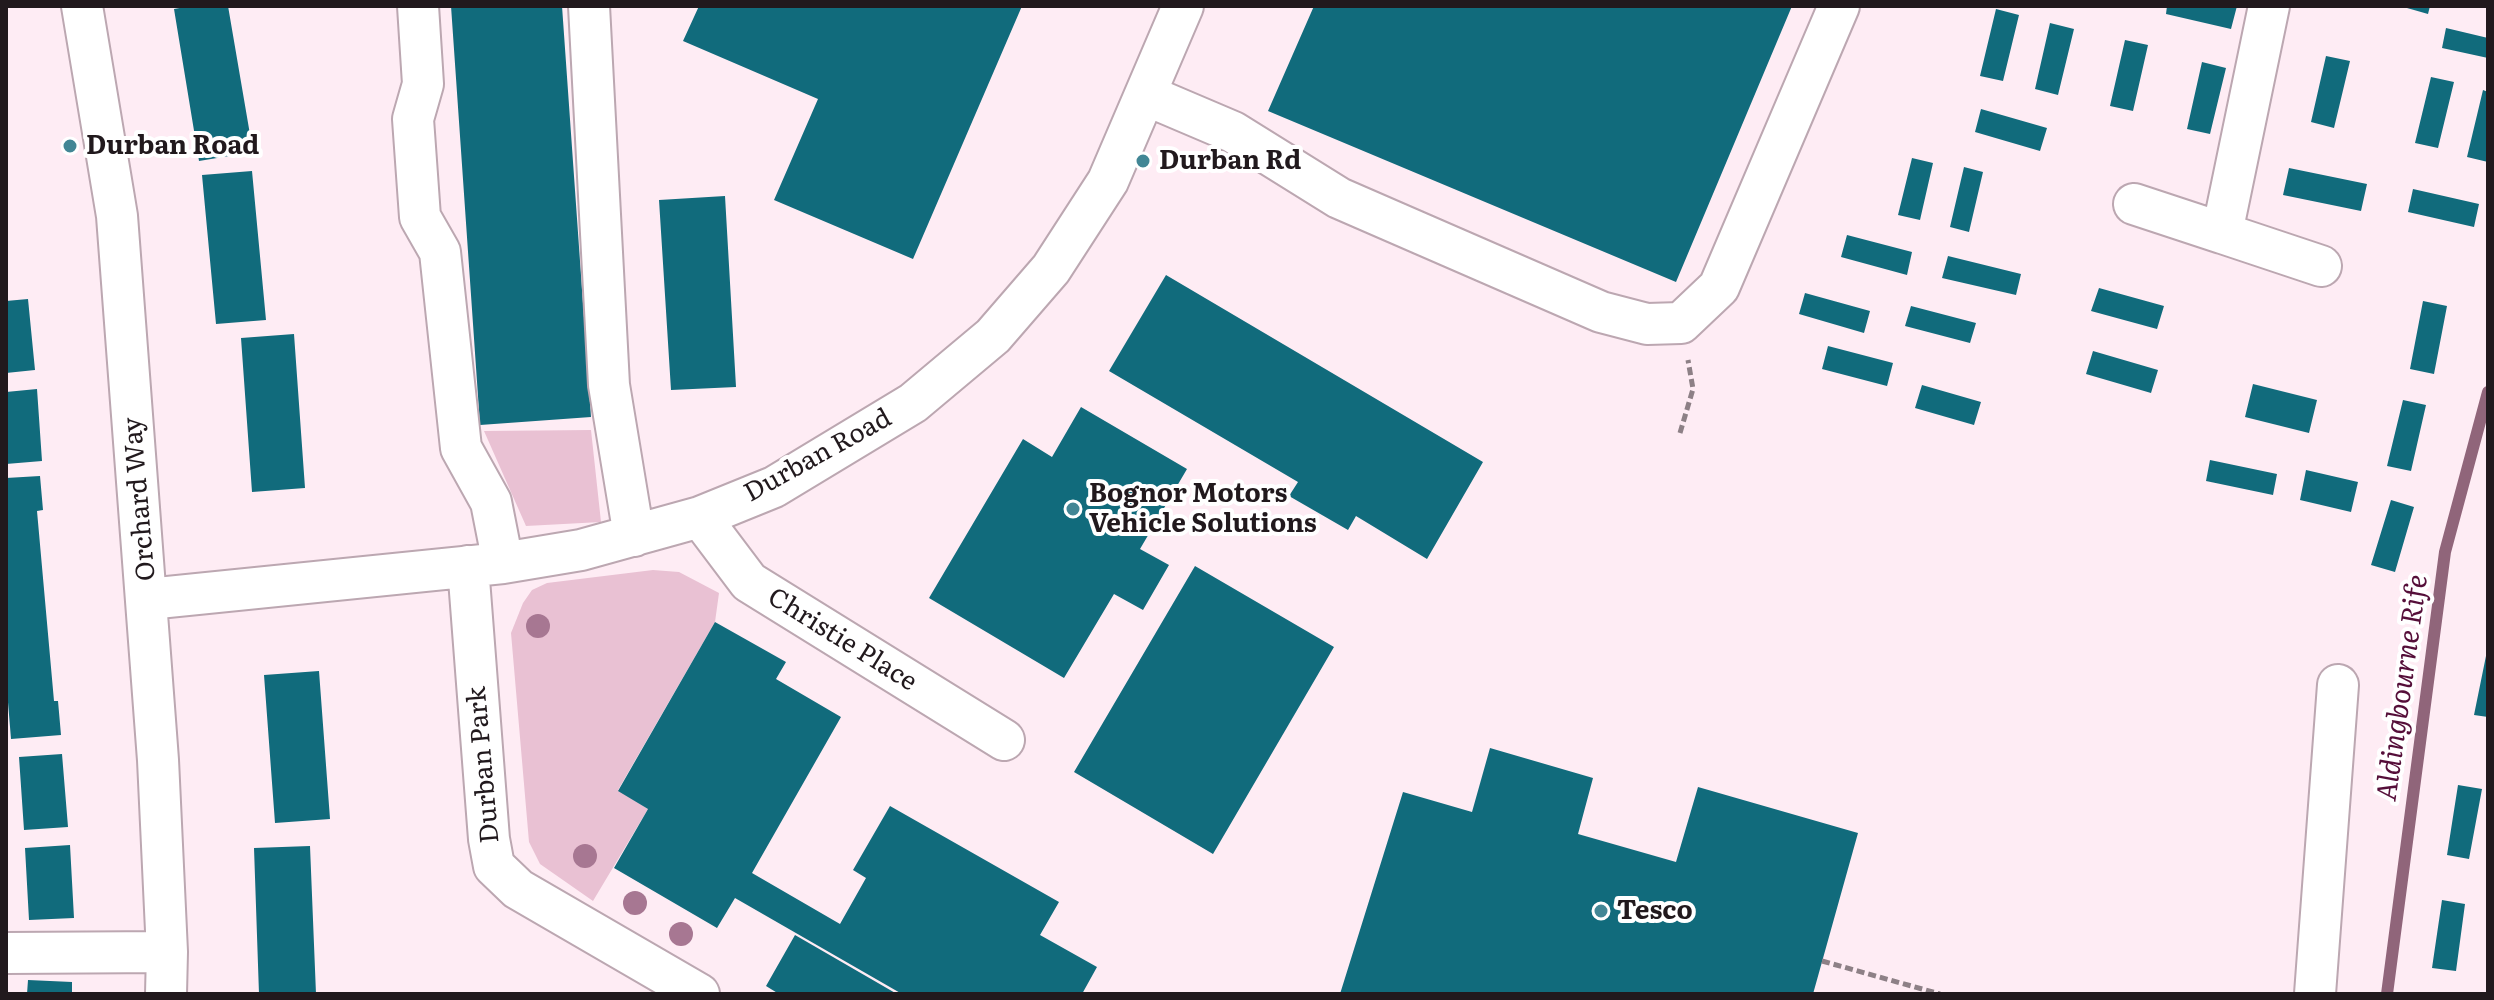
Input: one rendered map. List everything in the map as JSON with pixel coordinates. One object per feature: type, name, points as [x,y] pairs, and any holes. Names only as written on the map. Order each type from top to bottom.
[{"type":"street","name":"Orchard Way","points":[[82,6],[117,216],[148,599],[167,952],[166,994]]},
{"type":"street","name":"Durban Park","points":[[418,6],[423,84],[413,119],[420,217],[440,252],[461,448],[491,502],[486,565],[489,839],[494,866],[518,889],[699,994]]},
{"type":"street","points":[[589,6],[609,385],[634,536]]},
{"type":"street","name":"Durban Road","points":[[148,599],[486,565],[581,550],[700,517],[774,487],[913,403],[993,336],[1051,269],[1108,181],[1183,6]]},
{"type":"street","points":[[1146,95],[1233,132],[1339,198],[1601,312],[1647,324],[1681,323],[1719,287],[1839,6]]},
{"type":"street","points":[[2222,233],[2269,6]]},
{"type":"street","points":[[2134,204],[2321,266]]},
{"type":"street","name":"Christie Place","points":[[700,517],[749,582],[1004,740]]},
{"type":"street","points":[[2315,994],[2338,685]]},
{"type":"street","points":[[6,953],[167,952]]},
{"type":"path","points":[[1680,433],[1693,389],[1681,323]]},
{"type":"path","points":[[1822,961],[1940,994]]},
{"type":"shaded area","points":[[591,430],[601,522],[526,526],[484,431]]},
{"type":"shaded area","points":[[653,570],[679,572],[719,593],[715,622],[618,790],[648,809],[593,901],[540,864],[529,842],[511,633],[532,590],[547,583]]},
{"type":"building","points":[[228,6],[253,152],[199,161],[174,9]]},
{"type":"building","points":[[451,6],[562,6],[591,417],[480,425]]},
{"type":"building","points":[[699,6],[1022,6],[913,259],[774,200],[818,99],[683,41]]},
{"type":"building","points":[[1314,6],[1792,6],[1676,282],[1268,111]]},
{"type":"building","points":[[2167,6],[2237,6],[2231,29],[2166,14]]},
{"type":"building","points":[[2400,6],[2430,6],[2428,14]]},
{"type":"building","points":[[1996,9],[2019,15],[2003,81],[1980,76]]},
{"type":"building","points":[[2050,23],[2074,29],[2058,95],[2035,89]]},
{"type":"building","points":[[2446,28],[2488,38],[2488,58],[2442,48]]},
{"type":"building","points":[[2125,40],[2148,45],[2133,111],[2110,106]]},
{"type":"building","points":[[2326,56],[2350,61],[2334,128],[2311,122]]},
{"type":"building","points":[[2202,62],[2226,68],[2210,134],[2187,129]]},
{"type":"building","points":[[2431,77],[2454,82],[2438,148],[2415,143]]},
{"type":"building","points":[[2483,90],[2488,92],[2488,162],[2467,157]]},
{"type":"building","points":[[1981,109],[2047,128],[2040,151],[1975,132]]},
{"type":"building","points":[[1912,158],[1933,163],[1920,220],[1898,215]]},
{"type":"building","points":[[1964,167],[1983,172],[1969,232],[1950,227]]},
{"type":"building","points":[[2289,168],[2367,184],[2361,211],[2283,195]]},
{"type":"building","points":[[252,171],[266,320],[216,324],[202,175]]},
{"type":"building","points":[[2413,189],[2479,204],[2474,227],[2408,212]]},
{"type":"building","points":[[725,196],[736,387],[671,390],[659,200]]},
{"type":"building","points":[[1847,235],[1912,252],[1907,275],[1841,257]]},
{"type":"building","points":[[1948,256],[2021,274],[2016,295],[1942,278]]},
{"type":"building","points":[[1166,275],[1483,462],[1427,559],[1356,516],[1348,530],[1289,496],[1298,482],[1109,371]]},
{"type":"building","points":[[2099,288],[2164,306],[2157,329],[2091,311]]},
{"type":"building","points":[[1805,293],[1870,311],[1864,333],[1799,314]]},
{"type":"building","points":[[28,299],[35,370],[6,373],[6,301]]},
{"type":"building","points":[[2423,301],[2447,306],[2434,374],[2410,369]]},
{"type":"building","points":[[1911,306],[1976,323],[1970,343],[1905,326]]},
{"type":"building","points":[[294,334],[305,488],[252,492],[241,338]]},
{"type":"building","points":[[1828,346],[1893,363],[1887,386],[1822,369]]},
{"type":"building","points":[[2093,351],[2158,370],[2151,393],[2086,374]]},
{"type":"building","points":[[2253,384],[2317,400],[2309,433],[2245,417]]},
{"type":"building","points":[[1922,385],[1981,402],[1974,425],[1915,408]]},
{"type":"building","points":[[37,389],[42,461],[6,464],[6,392]]},
{"type":"building","points":[[2403,400],[2426,405],[2411,471],[2387,466]]},
{"type":"building","name":"Bognor Motors Vehicle Solutions","points":[[1081,407],[1187,469],[1140,549],[1169,565],[1143,610],[1114,594],[1064,678],[929,598],[1023,439],[1052,457]]},
{"type":"building","points":[[2210,460],[2277,474],[2273,495],[2206,481]]},
{"type":"building","points":[[2306,470],[2358,482],[2351,512],[2300,500]]},
{"type":"building","points":[[40,476],[43,510],[37,511],[54,701],[58,701],[61,735],[11,739],[6,678],[6,478]]},
{"type":"building","points":[[2391,500],[2414,507],[2395,572],[2371,565]]},
{"type":"building","points":[[1195,566],[1334,647],[1213,854],[1074,772]]},
{"type":"building","points":[[715,622],[786,662],[776,679],[841,717],[752,873],[840,924],[866,878],[853,870],[890,806],[1059,902],[1040,935],[1097,967],[1082,994],[902,994],[735,898],[717,928],[614,868],[648,809],[618,791]]},
{"type":"building","points":[[2488,651],[2488,717],[2474,715]]},
{"type":"building","points":[[319,671],[330,819],[275,823],[264,675]]},
{"type":"building","name":"Tesco","points":[[1490,748],[1593,778],[1578,834],[1676,862],[1698,787],[1858,833],[1813,994],[1340,994],[1403,792],[1472,812]]},
{"type":"building","points":[[62,754],[68,827],[24,830],[19,757]]},
{"type":"building","points":[[2458,785],[2482,789],[2469,859],[2447,855]]},
{"type":"building","points":[[70,845],[74,918],[29,920],[25,848]]},
{"type":"building","points":[[310,846],[316,994],[259,994],[254,848]]},
{"type":"building","points":[[2442,900],[2465,904],[2456,971],[2432,968]]},
{"type":"building","points":[[795,935],[897,994],[779,994],[766,986]]},
{"type":"building","points":[[28,980],[72,982],[72,994],[27,994]]},
{"type":"waterway","name":"Aldingbourne Rife","points":[[2387,994],[2445,552],[2488,392]]},
{"type":"place","name":"Durban Road","points":[[70,146]]},
{"type":"place","name":"Durban Rd","points":[[1143,161]]},
{"type":"place","name":"Bognor Motors Vehicle Solutions","points":[[1073,509]]},
{"type":"place","name":"Tesco","points":[[1601,911]]}]
